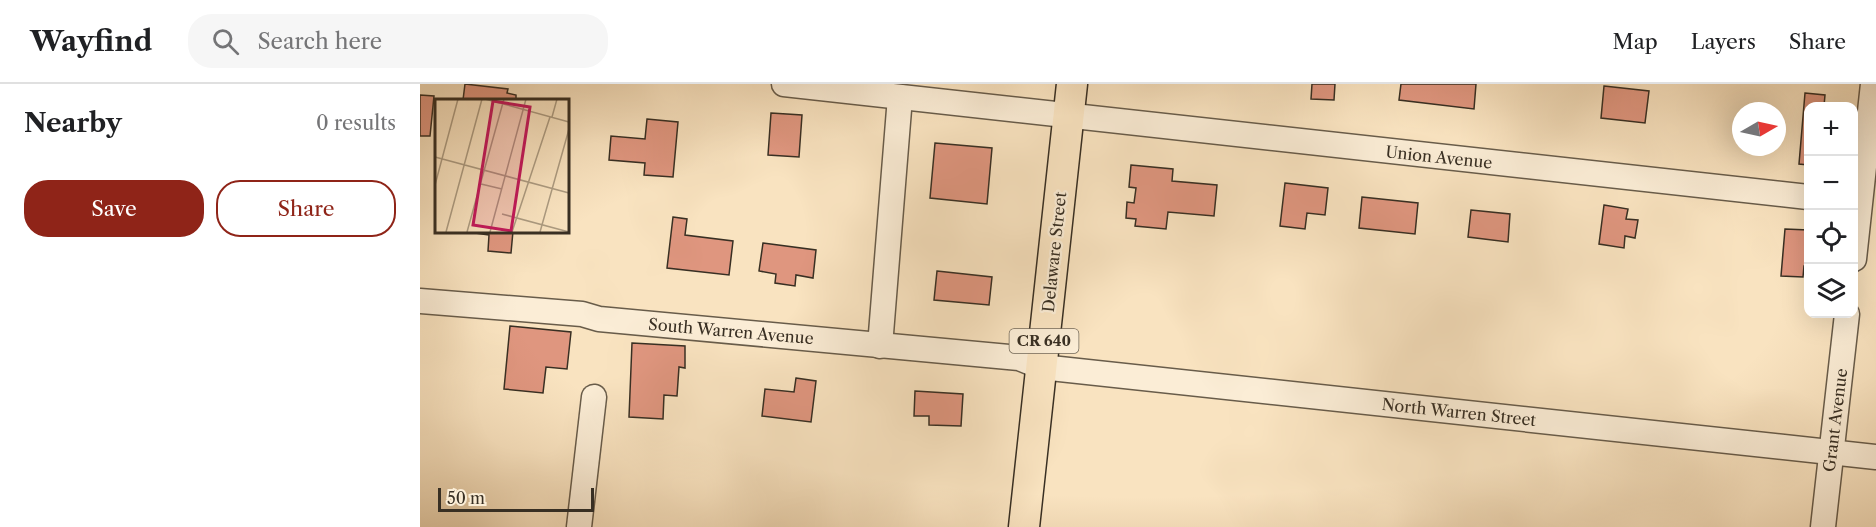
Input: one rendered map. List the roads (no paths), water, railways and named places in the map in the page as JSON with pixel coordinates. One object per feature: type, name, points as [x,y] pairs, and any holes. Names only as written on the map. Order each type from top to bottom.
[{"type":"main road","name":"Delaware Street","points":[[1024,527],[1072,84]]},
{"type":"street","name":"Union Avenue","points":[[784,84],[1804,196]]},
{"type":"street","points":[[1858,234],[1863,203],[1873,84]]},
{"type":"street","points":[[880,345],[900,97]]},
{"type":"street","name":"South Warren Avenue","points":[[420,301],[582,314],[599,319],[1019,358],[1041,368]]},
{"type":"street","name":"Grant Avenue","points":[[1823,527],[1847,318]]},
{"type":"street","name":"North Warren Street","points":[[1041,368],[1876,457]]},
{"type":"street","points":[[579,527],[594,397]]}]
